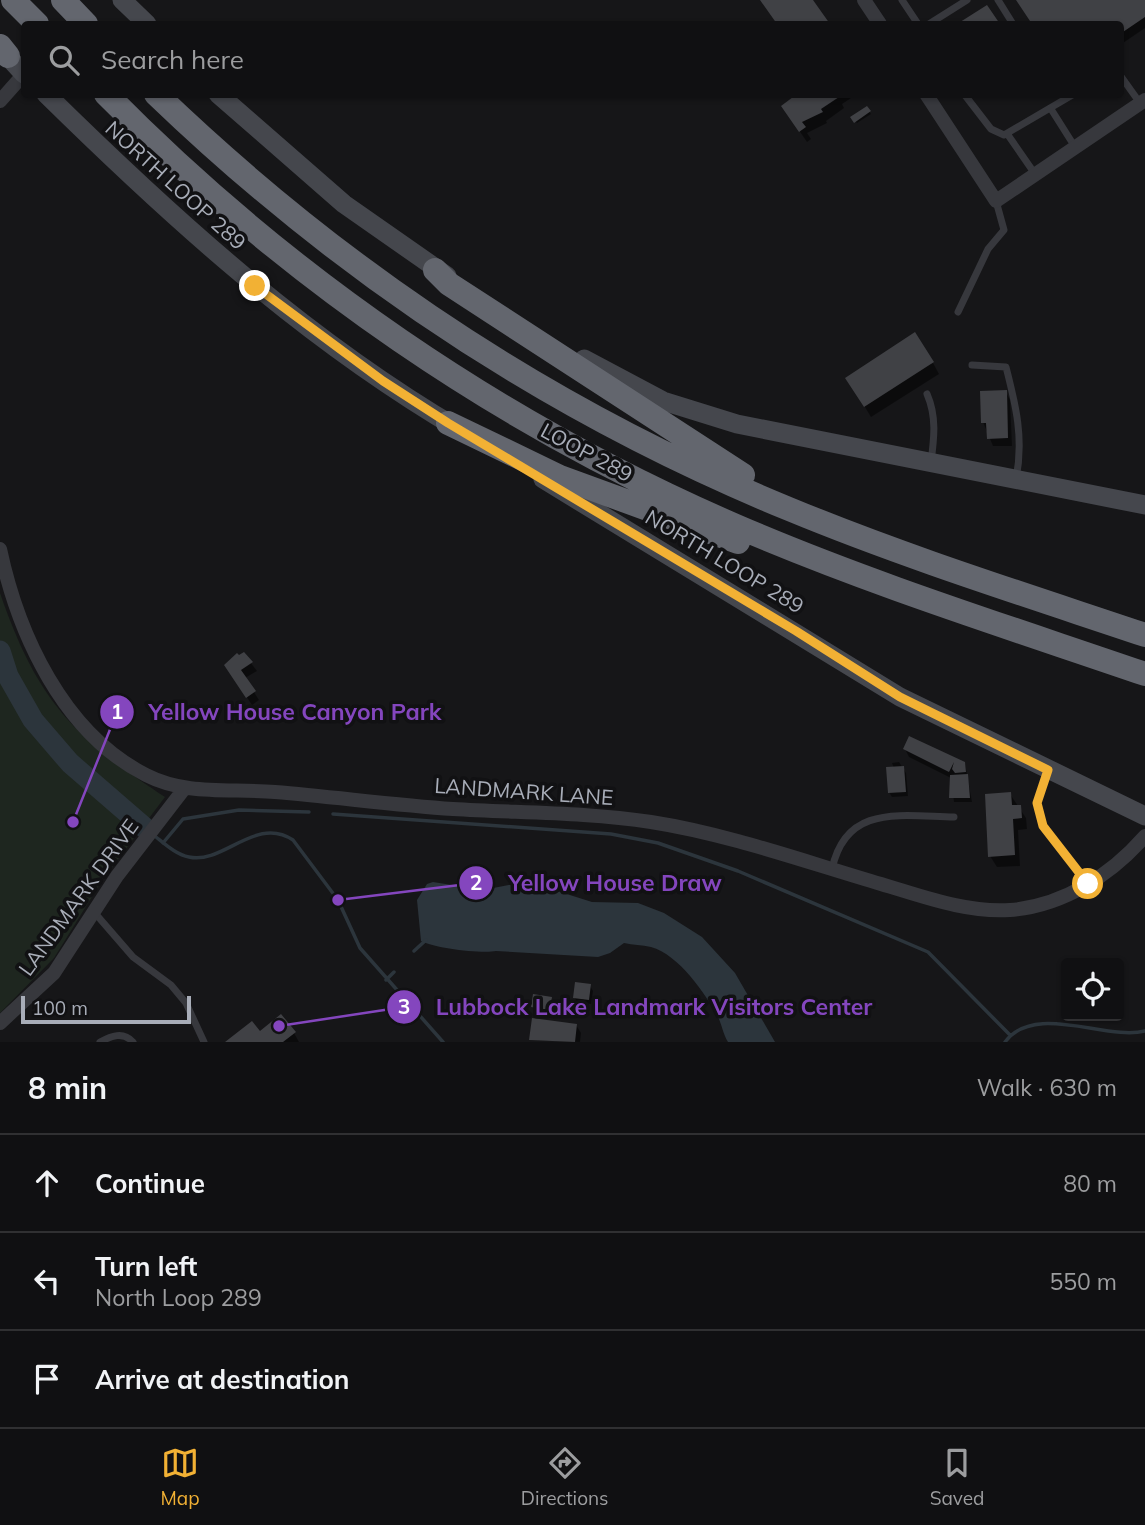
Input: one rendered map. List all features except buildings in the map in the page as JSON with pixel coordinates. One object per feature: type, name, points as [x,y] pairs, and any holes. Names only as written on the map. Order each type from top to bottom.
[{"type":"highway","points":[[13,0],[34,21]]},
{"type":"highway","points":[[63,0],[83,21]]},
{"type":"highway","name":"LOOP 289","points":[[110,98],[202,187],[368,318],[455,377],[561,440],[689,505],[787,547],[1138,671]]},
{"type":"highway","name":"LOOP 289","points":[[160,98],[242,174],[323,241],[458,337],[622,432],[736,486],[851,533],[1137,633]]},
{"type":"highway","points":[[435,270],[450,284],[691,443],[772,494],[851,533]]},
{"type":"highway","points":[[448,423],[560,477],[611,498],[807,565],[923,597]]},
{"type":"main road","points":[[122,0],[143,21]]},
{"type":"main road","name":"NORTH LOOP 289","points":[[50,98],[156,201],[255,286],[383,381],[900,697],[1145,816]]},
{"type":"main road","points":[[223,98],[344,204],[435,270],[623,381],[688,411],[737,424],[1145,505]]},
{"type":"street","points":[[864,0],[878,21]]},
{"type":"street","points":[[0,101],[11,60]]},
{"type":"street","points":[[929,98],[996,201],[1142,102]]},
{"type":"street","name":"LANDMARK LANE","points":[[0,549],[11,597],[27,638],[41,666],[64,701],[103,743],[128,764],[146,775],[184,789],[269,791],[451,809],[653,822],[933,899],[985,910],[1012,909],[1043,903],[1088,884],[1129,854],[1145,835]]},
{"type":"street","name":"LANDMARK DRIVE","points":[[0,1023],[54,972],[93,912],[184,789]]},
{"type":"lane","points":[[902,0],[916,21]]},
{"type":"lane","points":[[934,21],[967,0]]},
{"type":"lane","points":[[998,0],[1011,21]]},
{"type":"lane","points":[[1124,79],[1142,102]]},
{"type":"lane","points":[[967,98],[991,129],[1008,135],[1036,174]]},
{"type":"lane","points":[[1008,135],[1051,109],[1059,98]]},
{"type":"lane","points":[[1051,109],[1075,147]]},
{"type":"lane","points":[[958,312],[988,249],[1004,230],[996,201]]},
{"type":"lane","points":[[972,365],[1006,367],[1019,417],[1021,455],[1016,480]]},
{"type":"lane","points":[[927,394],[932,406],[935,436],[931,463]]},
{"type":"lane","points":[[1048,770],[1037,803],[1043,826],[1088,884]]},
{"type":"lane","points":[[832,870],[841,839],[871,819],[954,817]]},
{"type":"lane","points":[[93,912],[134,957],[171,985],[186,1003],[204,1042]]},
{"type":"lane","points":[[100,1042],[116,1035],[125,1036],[133,1042]]},
{"type":"shaded area","points":[[0,593],[28,661],[62,712],[105,754],[165,797],[103,879],[54,958],[0,1013]]},
{"type":"shaded area","points":[[433,882],[483,890],[514,884],[535,884],[592,902],[638,903],[664,913],[702,937],[735,973],[775,1042],[728,1042],[713,1007],[690,976],[671,958],[651,947],[624,943],[610,953],[598,957],[469,951],[421,941],[417,900],[427,884]]},
{"type":"waterway","points":[[0,651],[8,676],[33,720],[70,763],[145,828]]},
{"type":"waterway","points":[[163,843],[183,819],[239,810],[309,812]]},
{"type":"waterway","points":[[333,814],[611,834],[658,843],[738,871],[928,952],[1010,1035]]},
{"type":"waterway","points":[[156,837],[180,854],[202,858],[266,833],[279,834],[293,840],[338,900],[360,948],[443,1042]]},
{"type":"waterway","points":[[414,951],[426,940]]},
{"type":"waterway","points":[[386,980],[394,972]]},
{"type":"waterway","points":[[1005,1042],[1018,1030],[1034,1025],[1072,1025],[1129,1033],[1145,1031]]},
{"type":"place","name":"Yellow House Canyon Park","points":[[73,822]]},
{"type":"place","name":"Yellow House Draw","points":[[338,900]]},
{"type":"place","name":"Lubbock Lake Landmark Visitors Center","points":[[279,1026]]},
{"type":"route","points":[[255,286],[383,381],[448,423],[617,522],[900,697],[1048,770],[1037,803],[1043,826],[1088,884]]}]
